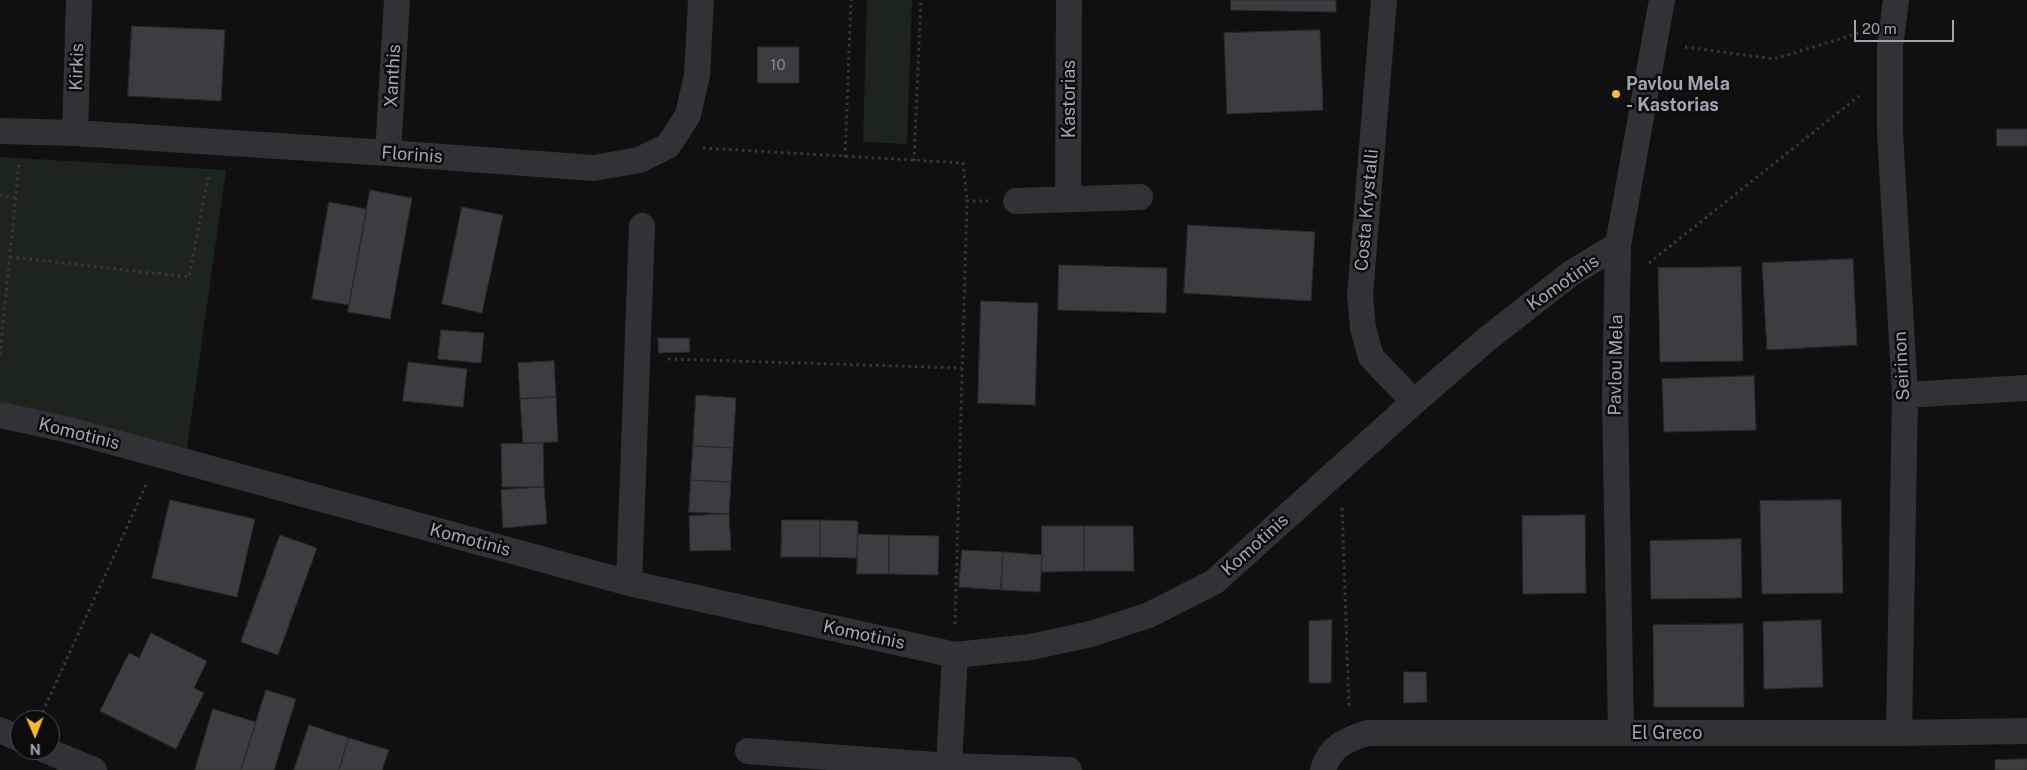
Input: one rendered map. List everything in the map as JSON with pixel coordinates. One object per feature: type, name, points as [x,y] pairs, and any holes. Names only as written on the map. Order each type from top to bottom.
[{"type":"street","name":"Kirkis","points":[[75,133],[80,0]]},
{"type":"street","name":"Xanthis","points":[[388,153],[398,0]]},
{"type":"street","points":[[668,146],[688,115],[697,75],[701,0]]},
{"type":"street","name":"Kastorias","points":[[1068,199],[1069,0]]},
{"type":"street","name":"Costa Krystalli","points":[[1384,0],[1360,295],[1362,328],[1371,356],[1414,402]]},
{"type":"street","name":"Pavlou Mela","points":[[1621,733],[1615,398],[1618,245],[1662,0]]},
{"type":"street","name":"Seirinon","points":[[1894,11],[1890,71],[1890,132],[1905,395],[1899,733]]},
{"type":"street","name":"Florinis","points":[[11,131],[75,133],[594,168],[639,160],[668,146]]},
{"type":"street","points":[[1016,201],[1140,197]]},
{"type":"street","points":[[629,583],[642,226]]},
{"type":"street","name":"Komotinis","points":[[0,414],[69,430],[629,583],[954,654],[1031,647],[1091,634],[1149,615],[1214,582],[1487,339],[1570,274],[1618,245]]},
{"type":"street","points":[[1905,395],[2027,388]]},
{"type":"street","points":[[949,766],[954,654]]},
{"type":"street","name":"El Greco","points":[[1323,770],[1326,759],[1345,740],[1367,733],[1899,733],[2027,731]]},
{"type":"street","points":[[748,751],[949,766],[1070,770]]},
{"type":"street","points":[[60,756],[94,770]]},
{"type":"path","points":[[845,158],[851,0]]},
{"type":"path","points":[[914,161],[921,0]]},
{"type":"path","points":[[1654,44],[1774,59],[1894,11]]},
{"type":"path","points":[[1617,288],[1890,71]]},
{"type":"path","points":[[0,355],[16,198],[11,131]]},
{"type":"path","points":[[10,257],[189,277],[214,142]]},
{"type":"path","points":[[668,146],[845,158],[963,163],[967,201],[954,654]]},
{"type":"path","points":[[0,195],[16,198]]},
{"type":"path","points":[[967,201],[1016,201]]},
{"type":"path","points":[[638,358],[962,368]]},
{"type":"path","points":[[44,710],[160,455]]},
{"type":"path","points":[[1340,468],[1350,738]]},
{"type":"shaded area","points":[[867,0],[912,0],[907,144],[863,142]]},
{"type":"shaded area","points":[[0,157],[226,170],[185,461],[0,417]]},
{"type":"building","points":[[1231,0],[1336,0],[1336,12],[1231,10]]},
{"type":"building","points":[[132,26],[225,30],[221,101],[128,96]]},
{"type":"building","points":[[1320,30],[1323,110],[1227,114],[1224,33]]},
{"type":"building","points":[[758,47],[799,47],[799,83],[758,83]]},
{"type":"building","points":[[1997,129],[2027,129],[2027,146],[1997,146]]},
{"type":"building","points":[[370,190],[412,198],[390,319],[348,312]]},
{"type":"building","points":[[329,202],[367,209],[349,305],[312,299]]},
{"type":"building","points":[[462,207],[503,215],[482,313],[442,304]]},
{"type":"building","points":[[1188,225],[1315,232],[1311,301],[1184,293]]},
{"type":"building","points":[[1853,259],[1857,345],[1767,350],[1762,263]]},
{"type":"building","points":[[1059,265],[1167,268],[1166,313],[1058,310]]},
{"type":"building","points":[[1741,267],[1743,361],[1660,362],[1658,268]]},
{"type":"building","points":[[981,301],[1038,303],[1035,405],[978,403]]},
{"type":"building","points":[[441,330],[484,333],[481,363],[438,359]]},
{"type":"building","points":[[658,338],[689,338],[690,352],[659,353]]},
{"type":"building","points":[[554,361],[556,397],[520,399],[518,363]]},
{"type":"building","points":[[408,362],[467,369],[463,407],[403,401]]},
{"type":"building","points":[[1754,376],[1756,430],[1664,432],[1662,379]]},
{"type":"building","points":[[696,395],[736,398],[733,448],[693,446]]},
{"type":"building","points":[[556,397],[558,442],[523,443],[520,399]]},
{"type":"building","points":[[543,443],[544,487],[502,487],[501,444]]},
{"type":"building","points":[[693,446],[733,448],[731,482],[691,480]]},
{"type":"building","points":[[691,480],[731,482],[729,514],[689,512]]},
{"type":"building","points":[[544,487],[547,524],[503,528],[501,490]]},
{"type":"building","points":[[170,500],[255,519],[237,597],[152,578]]},
{"type":"building","points":[[1841,500],[1843,593],[1762,594],[1760,501]]},
{"type":"building","points":[[729,514],[731,550],[690,551],[689,516]]},
{"type":"building","points":[[1585,515],[1586,593],[1523,594],[1522,516]]},
{"type":"building","points":[[782,520],[820,520],[820,557],[781,557]]},
{"type":"building","points":[[820,520],[858,521],[857,558],[820,557]]},
{"type":"building","points":[[1042,526],[1084,526],[1084,571],[1042,572]]},
{"type":"building","points":[[1084,526],[1133,526],[1134,571],[1084,571]]},
{"type":"building","points":[[858,534],[889,535],[889,574],[857,574]]},
{"type":"building","points":[[280,535],[317,548],[278,655],[241,642]]},
{"type":"building","points":[[889,535],[939,536],[938,575],[889,574]]},
{"type":"building","points":[[1741,539],[1742,598],[1651,599],[1650,541]]},
{"type":"building","points":[[962,550],[1003,552],[1001,590],[959,587]]},
{"type":"building","points":[[1003,552],[1042,555],[1040,592],[1001,590]]},
{"type":"building","points":[[1332,620],[1331,683],[1309,683],[1309,621]]},
{"type":"building","points":[[1821,620],[1823,687],[1764,689],[1763,622]]},
{"type":"building","points":[[1743,624],[1744,707],[1654,707],[1653,625]]},
{"type":"building","points":[[151,633],[207,661],[194,688],[204,693],[176,749],[100,711],[129,653],[139,658]]},
{"type":"building","points":[[1404,672],[1426,672],[1427,702],[1404,703]]},
{"type":"building","points":[[266,690],[296,699],[274,770],[241,770]]},
{"type":"building","points":[[213,709],[256,722],[241,770],[195,770]]},
{"type":"building","points":[[309,725],[349,738],[339,770],[294,770]]},
{"type":"building","points":[[349,738],[389,750],[382,770],[339,770]]},
{"type":"building","points":[[2027,759],[2027,770],[1995,770],[1995,760]]},
{"type":"place","name":"Pavlou Mela - Kastorias","points":[[1616,94]]}]
